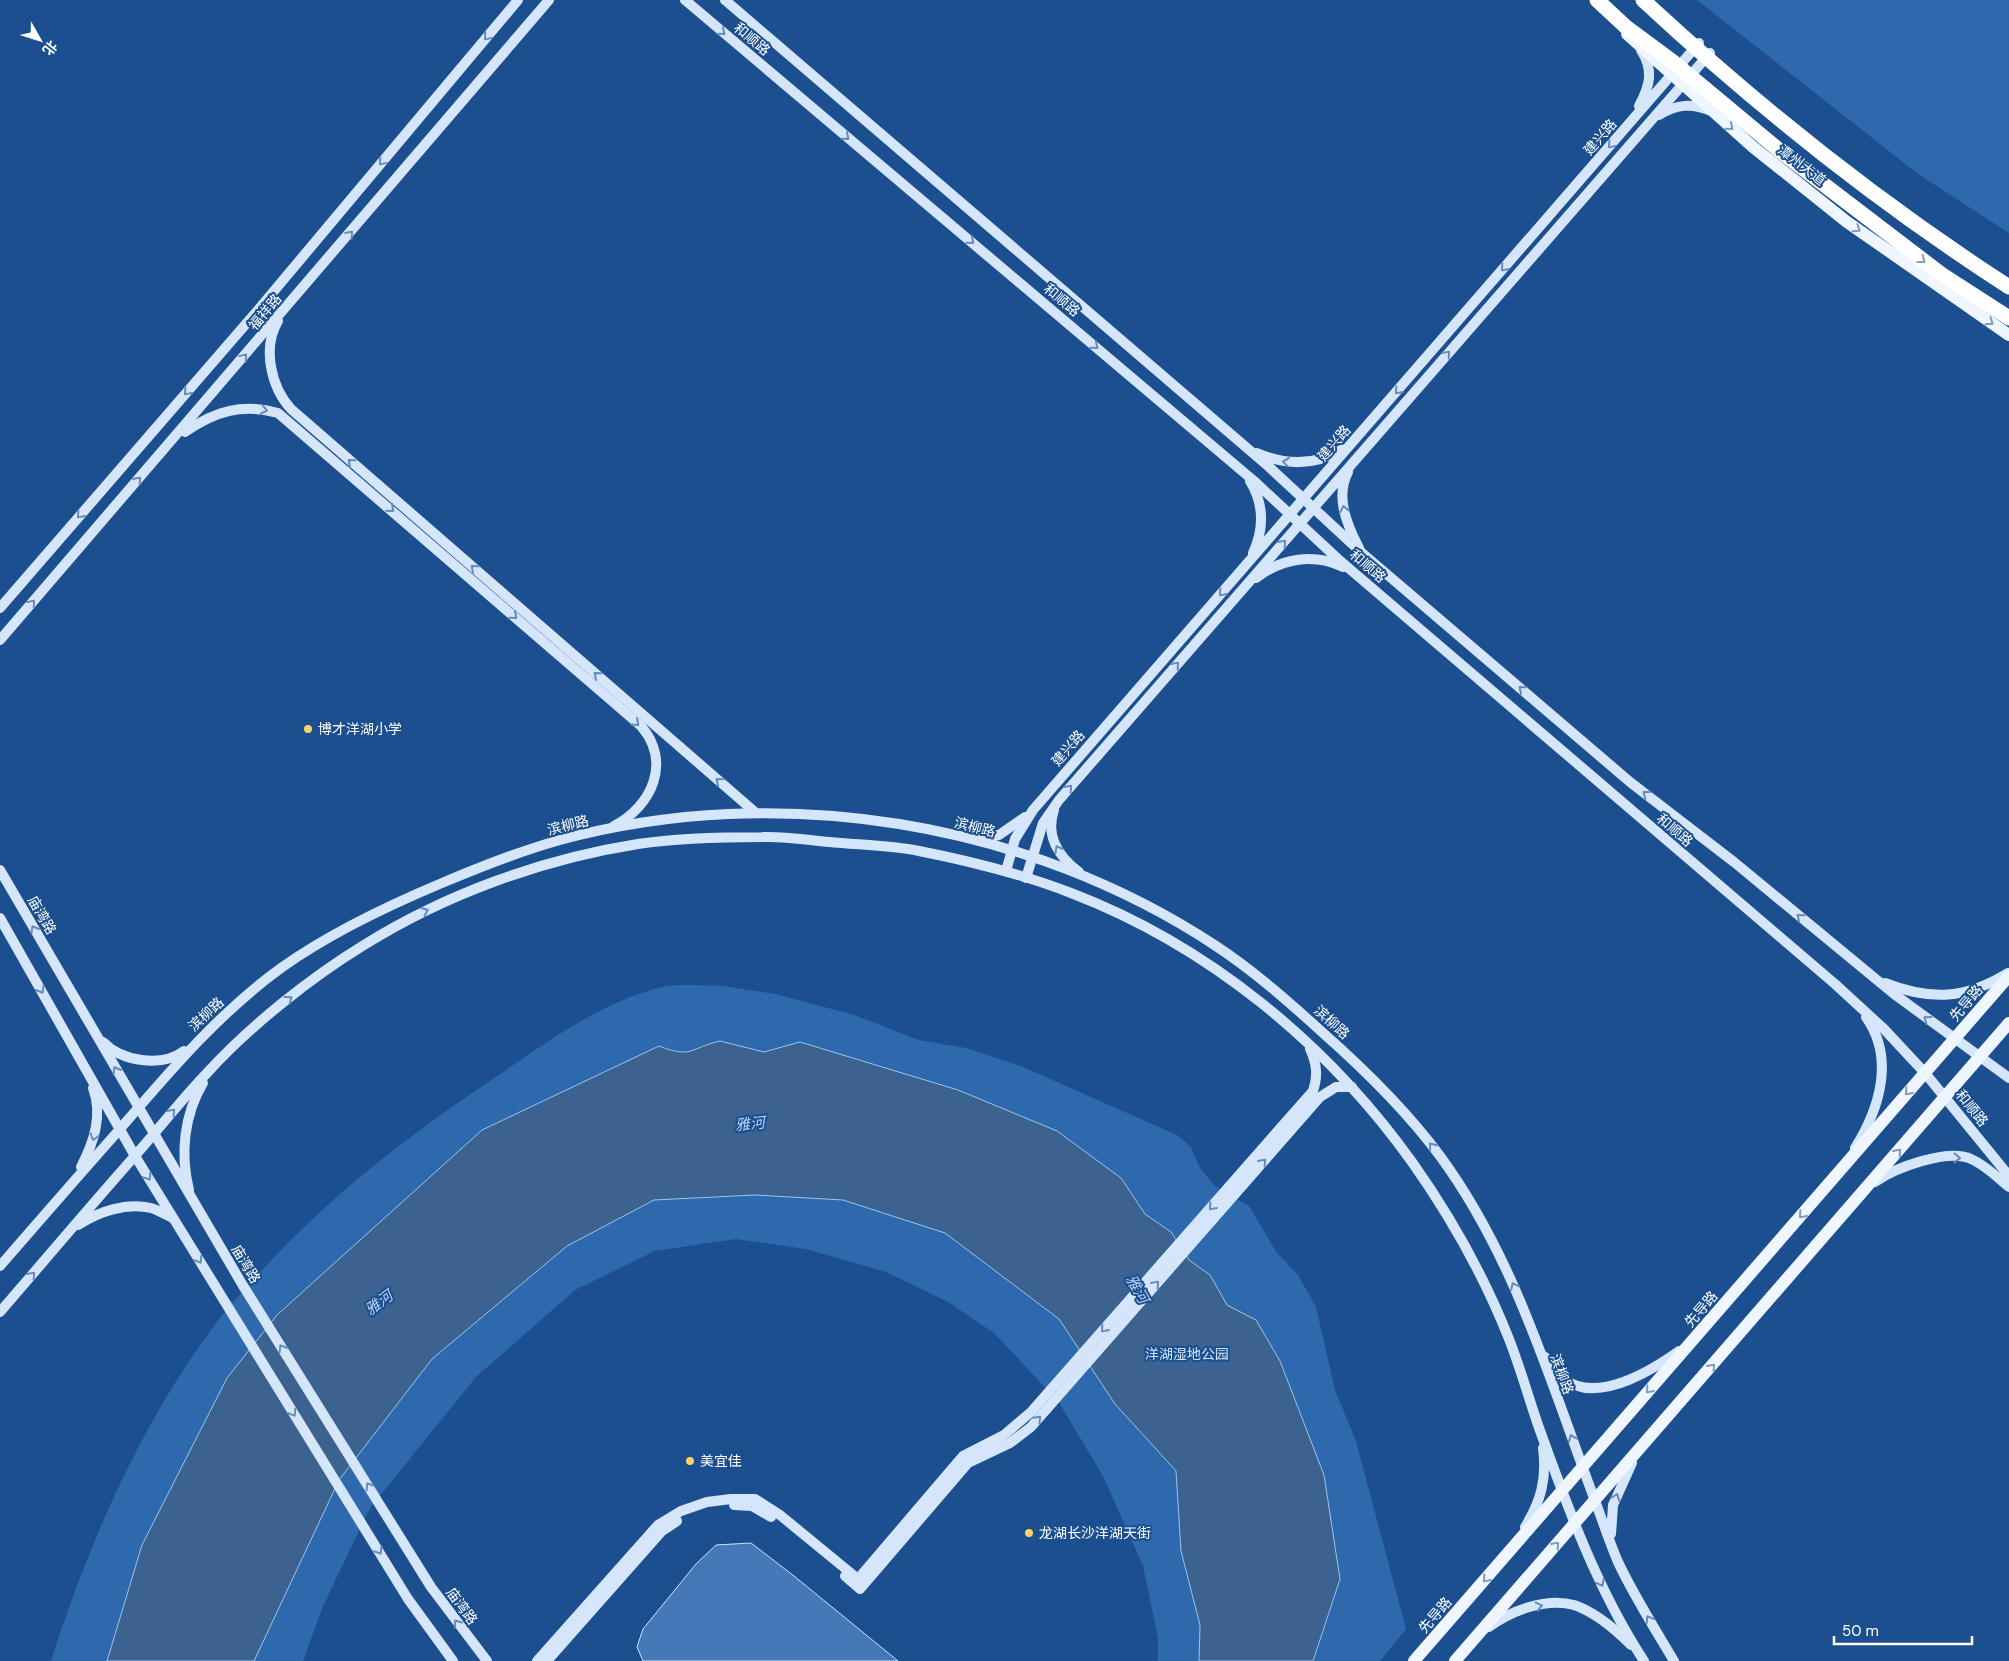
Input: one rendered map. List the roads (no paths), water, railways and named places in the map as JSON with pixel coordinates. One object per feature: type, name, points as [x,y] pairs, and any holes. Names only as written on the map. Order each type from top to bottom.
[{"type":"highway","name":"潭州大道","points":[[1597,0],[1626,27],[1672,61],[1780,151],[1941,274],[2009,318]]},
{"type":"highway","name":"潭州大道","points":[[1643,0],[1822,153],[1919,225],[2009,287]]},
{"type":"main road","name":"福祥路","points":[[0,608],[258,310],[518,0]]},
{"type":"main road","name":"福祥路","points":[[0,640],[549,0]]},
{"type":"main road","name":"和顺路","points":[[685,0],[1238,467],[1353,572],[1856,1004],[1884,1029],[1925,1073],[2009,1176]]},
{"type":"main road","name":"和顺路","points":[[725,0],[1242,444],[1362,553],[1630,782],[1734,862],[1875,979],[2009,1078]]},
{"type":"main road","name":"潭州大道","points":[[1590,0],[1671,76],[1847,222],[2009,335]]},
{"type":"main road","name":"潭州大道","points":[[1652,0],[1711,52],[1835,155],[1949,239],[2009,279]]},
{"type":"main road","name":"建兴路","points":[[1006,871],[1015,838],[1033,810],[1700,42]]},
{"type":"main road","points":[[1628,125],[1647,91],[1650,73],[1647,60],[1638,45]]},
{"type":"main road","points":[[1026,878],[1043,823],[1056,804],[1711,52]]},
{"type":"main road","points":[[1653,118],[1669,108],[1685,105],[1699,106],[1713,112]]},
{"type":"main road","points":[[286,308],[275,326],[270,357],[276,388],[287,406],[756,813]]},
{"type":"main road","points":[[172,441],[209,416],[226,410],[261,408],[278,414],[641,726],[652,739],[657,752],[657,765],[652,784],[644,801],[634,813],[606,830]]},
{"type":"main road","points":[[1242,444],[1271,459],[1302,463],[1329,457],[1343,450],[1361,434]]},
{"type":"main road","points":[[1352,463],[1344,479],[1343,503],[1351,533],[1362,553]]},
{"type":"main road","points":[[1238,467],[1251,482],[1258,497],[1261,512],[1258,542],[1243,569]]},
{"type":"main road","points":[[1242,589],[1260,575],[1294,560],[1308,558],[1327,561],[1353,572]]},
{"type":"main road","points":[[1056,804],[1051,818],[1051,830],[1059,853],[1078,871],[1093,881]]},
{"type":"main road","points":[[971,839],[999,835],[1022,820],[1033,810]]},
{"type":"main road","name":"滨柳路","points":[[0,1266],[196,1042],[241,1000],[284,966],[345,929],[409,897],[480,867],[560,840],[606,830],[696,817],[756,813],[831,816],[902,824],[971,839],[1012,850],[1093,881],[1160,912],[1218,947],[1277,991],[1382,1087],[1440,1156],[1466,1195],[1522,1303],[1618,1562],[1674,1661]]},
{"type":"main road","points":[[0,1312],[215,1064],[278,1008],[359,948],[411,917],[468,892],[580,856],[658,842],[768,836],[913,850],[1006,871],[1072,893],[1107,908],[1168,940],[1245,990],[1307,1043],[1352,1087],[1410,1159],[1453,1222],[1484,1283],[1510,1342],[1540,1430],[1598,1577],[1642,1658]]},
{"type":"main road","name":"庙湾路","points":[[0,870],[193,1203],[431,1587],[487,1661]]},
{"type":"main road","points":[[0,918],[134,1156],[408,1599],[453,1661]]},
{"type":"main road","points":[[1875,979],[1919,995],[1940,996],[1964,993],[1987,986],[2009,974]]},
{"type":"main road","name":"先导路","points":[[1414,1661],[1955,1039],[2009,974]]},
{"type":"main road","points":[[1842,1169],[1870,1118],[1880,1092],[1883,1071],[1880,1047],[1872,1025],[1856,1004]]},
{"type":"main road","points":[[1455,1661],[2009,1023]]},
{"type":"main road","points":[[95,1034],[109,1049],[125,1056],[145,1060],[172,1057],[196,1042]]},
{"type":"main road","points":[[1307,1043],[1315,1062],[1316,1094]]},
{"type":"main road","points":[[68,1188],[93,1141],[98,1112],[94,1090],[79,1057]]},
{"type":"main road","points":[[193,1203],[184,1170],[184,1144],[189,1118],[198,1093],[215,1064]]},
{"type":"main road","points":[[547,1661],[662,1531],[682,1517],[707,1508],[731,1505],[752,1506],[777,1521],[860,1588],[961,1470],[997,1444],[1032,1412],[1316,1094],[1336,1087],[1352,1087]]},
{"type":"main road","points":[[1864,1190],[1900,1167],[1923,1160],[1946,1157],[1969,1158],[2009,1186]]},
{"type":"main road","points":[[69,1232],[88,1219],[130,1206],[151,1208],[173,1218]]},
{"type":"main road","points":[[1539,1349],[1563,1379],[1578,1385],[1597,1388],[1620,1384],[1640,1375],[1664,1362],[1694,1340]]},
{"type":"main road","points":[[1506,1555],[1534,1511],[1543,1490],[1546,1470],[1540,1430]]},
{"type":"main road","points":[[537,1661],[658,1525],[681,1511],[707,1502],[755,1499],[780,1515],[858,1579],[956,1463],[971,1450],[997,1444]]},
{"type":"main road","points":[[1618,1562],[1610,1526],[1613,1505],[1627,1471],[1643,1446]]},
{"type":"main road","points":[[1480,1633],[1502,1617],[1526,1609],[1550,1603],[1573,1605],[1599,1618],[1642,1658]]},
{"type":"water","name":"雅河","points":[[720,1041],[764,1052],[800,1042],[958,1090],[1057,1131],[1121,1178],[1145,1214],[1171,1232],[1189,1260],[1210,1275],[1227,1305],[1256,1320],[1280,1361],[1324,1475],[1340,1579],[1313,1661],[1199,1661],[1200,1625],[1181,1551],[1176,1471],[1115,1404],[1059,1319],[945,1233],[843,1200],[755,1195],[654,1200],[567,1246],[432,1359],[339,1480],[254,1661],[107,1661],[142,1545],[227,1378],[277,1315],[482,1130],[659,1046],[678,1052],[685,1052]]},
{"type":"place","name":"博才洋湖小学","points":[[308,729]]},
{"type":"place","name":"美宜佳","points":[[690,1461]]},
{"type":"place","name":"龙湖长沙洋湖天街","points":[[1029,1533]]},
{"type":"park label","name":"洋湖湿地公园","points":[[1187,1354]]}]
